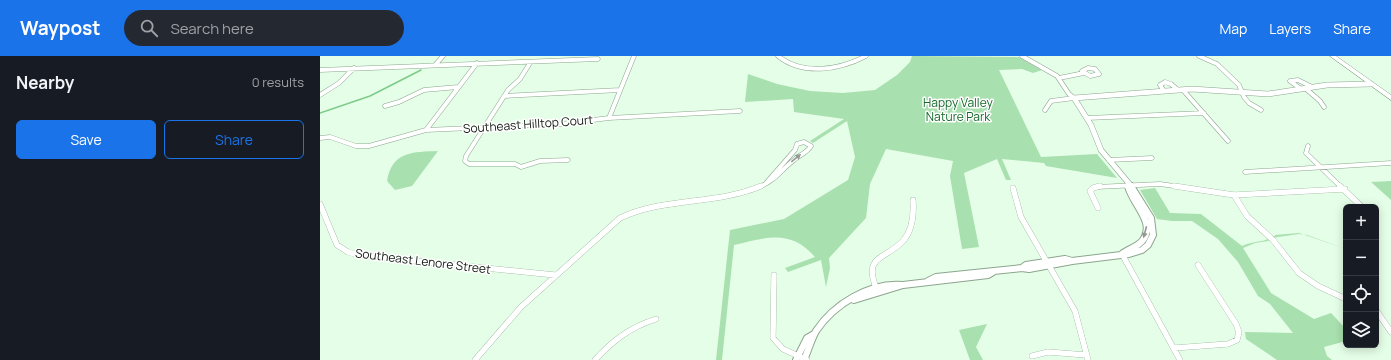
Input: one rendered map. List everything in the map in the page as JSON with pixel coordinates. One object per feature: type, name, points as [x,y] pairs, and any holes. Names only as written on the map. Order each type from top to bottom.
[{"type":"main road","points":[[1333,56],[1391,98]]},
{"type":"street","points":[[436,64],[443,56]]},
{"type":"street","points":[[609,118],[634,56]]},
{"type":"street","points":[[778,56],[792,65],[816,69],[843,66],[866,56]]},
{"type":"street","points":[[774,275],[773,338],[778,346],[802,359],[813,340],[814,334],[830,315],[854,300],[877,290],[928,281],[938,282],[988,275],[994,272],[1022,268],[1029,269],[1049,264],[1068,263],[1072,260],[1122,254],[1131,255],[1144,249],[1151,240],[1154,229],[1151,218],[1135,191],[1128,185],[1098,145],[1087,118],[1059,78],[1049,70],[1022,56]]},
{"type":"street","points":[[1199,56],[1217,64],[1239,85],[1249,103],[1261,110]]},
{"type":"street","points":[[320,70],[436,64],[530,63],[598,59]]},
{"type":"street","points":[[426,130],[477,63]]},
{"type":"street","points":[[530,63],[520,79],[504,96],[466,156],[465,161],[467,163],[478,165],[515,164],[521,167],[540,161],[568,160]]},
{"type":"street","points":[[320,95],[339,83],[354,68]]},
{"type":"street","points":[[1059,78],[1084,73]]},
{"type":"street","points":[[1312,87],[1298,80],[1290,81],[1320,101],[1324,107]]},
{"type":"street","points":[[1164,90],[1160,85],[1165,82],[1172,84],[1180,90],[1204,113],[1228,141]]},
{"type":"street","points":[[1045,110],[1051,101],[1126,95],[1164,90],[1204,89],[1243,93],[1275,94],[1312,87],[1346,84],[1371,84]]},
{"type":"street","points":[[385,106],[399,102],[424,90],[458,87]]},
{"type":"street","points":[[504,96],[620,90]]},
{"type":"street","name":"Southeast Hilltop Court","points":[[320,138],[330,137],[356,146],[368,146],[426,130],[565,124],[609,118],[740,111]]},
{"type":"street","points":[[1087,118],[1204,113]]},
{"type":"street","points":[[475,360],[504,324],[610,225],[625,215],[649,208],[740,193],[766,182],[777,177],[796,157],[810,150],[811,146],[809,143],[805,142],[796,144],[795,150],[766,182]]},
{"type":"street","points":[[1308,146],[1306,153],[1359,204]]},
{"type":"street","points":[[1109,160],[1152,158]]},
{"type":"street","points":[[1244,172],[1391,164]]},
{"type":"street","points":[[1098,208],[1090,193],[1093,188],[1128,185],[1166,185],[1234,195],[1345,189]]},
{"type":"street","points":[[1012,188],[1021,217],[1049,264],[1074,311],[1087,358],[1048,352],[1032,356]]},
{"type":"street","points":[[1234,195],[1244,214],[1280,247],[1302,276],[1326,291],[1343,298]]},
{"type":"street","points":[[877,290],[872,273],[873,264],[880,256],[899,245],[909,232],[915,218],[913,200]]},
{"type":"street","name":"Southeast Lenore Street","points":[[320,204],[337,245],[348,252],[554,276]]},
{"type":"street","points":[[1122,254],[1180,360]]},
{"type":"street","points":[[1174,348],[1228,344],[1238,340],[1239,336],[1236,324],[1198,265]]},
{"type":"street","points":[[1377,312],[1391,332]]},
{"type":"street","points":[[595,360],[611,342],[625,331],[656,319]]},
{"type":"green space","name":"Happy Valley Nature Park","points":[[912,56],[1019,57],[1042,70],[1033,73],[1022,69],[999,70],[1041,157],[1097,154],[1117,178],[1046,166],[1044,163],[1002,159],[1011,180],[1006,180],[997,159],[964,173],[979,247],[962,249],[950,176],[953,161],[886,149],[870,184],[866,218],[829,258],[830,268],[826,287],[821,260],[788,272],[785,268],[815,257],[797,242],[788,239],[768,238],[734,245],[722,360],[716,360],[730,230],[784,219],[848,180],[855,157],[847,121],[813,143],[810,141],[844,119],[794,112],[793,99],[745,102],[748,74],[777,84],[810,91],[843,93],[875,90],[897,75],[910,62]]},
{"type":"green space","points":[[438,151],[412,186],[395,190],[387,181],[394,164],[405,155]]},
{"type":"green space","points":[[1391,181],[1391,200],[1371,182]]},
{"type":"green space","points":[[1155,188],[1170,213],[1201,214],[1242,246],[1252,243],[1264,241],[1275,235],[1299,233],[1304,235],[1299,234],[1271,238],[1268,241],[1255,243],[1243,248],[1271,293],[1314,319],[1331,313],[1343,326],[1343,342],[1324,347],[1327,356],[1332,360],[1277,360],[1246,339],[1245,332],[1293,333],[1270,304],[1258,296],[1238,262],[1218,239],[1192,221],[1157,219],[1140,190]]},
{"type":"green space","points":[[1304,235],[1307,235],[1343,248]]},
{"type":"green space","points":[[987,324],[976,347],[983,360],[970,360],[959,330]]},
{"type":"waterway","points":[[320,113],[370,96],[421,70]]}]
